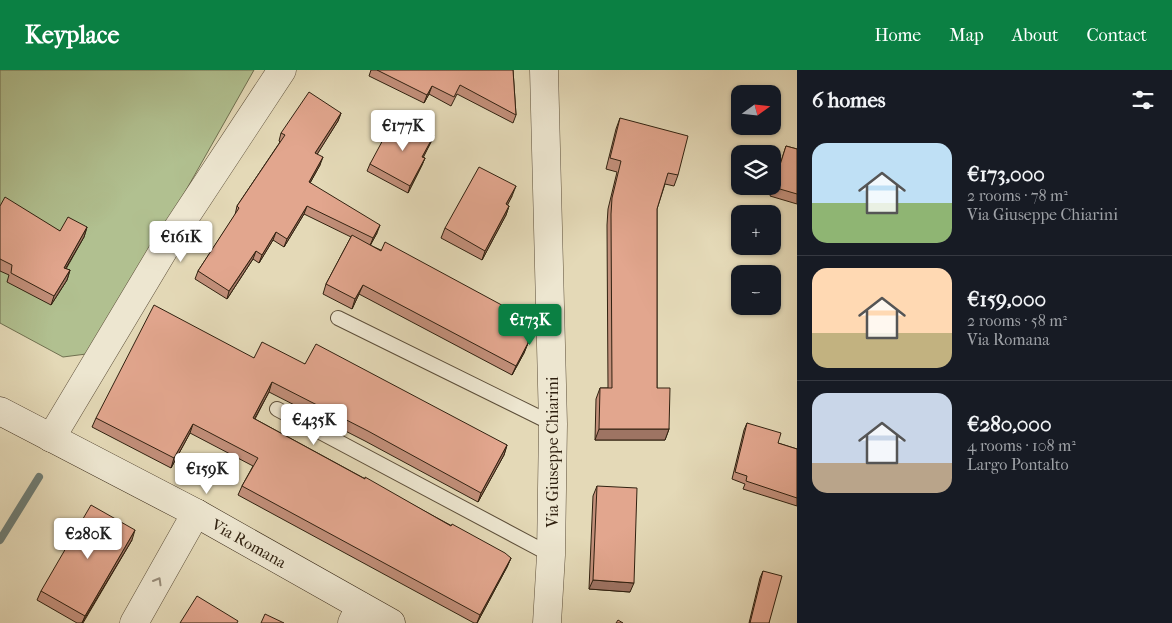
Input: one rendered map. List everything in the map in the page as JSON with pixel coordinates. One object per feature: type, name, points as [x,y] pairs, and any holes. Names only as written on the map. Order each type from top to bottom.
[{"type":"street","points":[[51,438],[166,246],[282,70]]},
{"type":"street","name":"Via Giuseppe Chiarini","points":[[544,70],[553,424],[551,555],[547,623]]},
{"type":"street","name":"Via Romana","points":[[0,411],[196,513],[356,614],[391,623]]},
{"type":"street","points":[[134,623],[196,513]]},
{"type":"lane","points":[[338,318],[553,424]]},
{"type":"lane","points":[[277,409],[551,555]]},
{"type":"green space","points":[[0,70],[254,70],[94,353],[63,357],[0,323]]},
{"type":"building","points":[[377,70],[513,70],[516,115],[460,85],[454,97],[432,86],[427,95]]},
{"type":"building","points":[[309,92],[341,113],[315,153],[323,157],[309,182],[380,225],[373,238],[307,206],[287,239],[276,232],[262,255],[256,251],[229,291],[198,271],[239,208],[237,206],[285,135],[281,133]]},
{"type":"building","points":[[399,117],[434,135],[422,157],[425,158],[410,186],[370,164],[385,136],[389,138]]},
{"type":"building","points":[[620,118],[688,136],[678,175],[668,173],[657,209],[657,388],[670,388],[669,429],[599,429],[600,388],[612,388],[611,214],[612,198],[621,161],[610,158]]},
{"type":"building","points":[[786,146],[797,149],[797,194],[781,189],[781,162]]},
{"type":"building","points":[[479,167],[516,186],[506,204],[509,206],[485,251],[445,228]]},
{"type":"building","points":[[5,197],[60,231],[68,217],[87,227],[64,268],[70,270],[54,296],[11,273],[12,265],[0,259],[0,206]]},
{"type":"building","points":[[352,235],[381,251],[385,242],[522,316],[516,328],[527,334],[528,343],[516,366],[363,285],[355,299],[326,284]]},
{"type":"building","points":[[154,305],[254,358],[262,342],[305,364],[316,344],[507,445],[481,493],[368,431],[272,382],[253,418],[365,479],[365,477],[451,526],[452,524],[511,558],[480,615],[242,486],[258,458],[193,424],[174,458],[96,418]]},
{"type":"building","points":[[747,423],[781,433],[778,443],[797,449],[797,498],[746,481],[747,476],[735,472]]},
{"type":"building","points":[[597,486],[637,488],[634,583],[593,580]]},
{"type":"building","points":[[91,505],[135,530],[85,616],[41,591]]},
{"type":"building","points":[[763,571],[782,576],[769,623],[750,623]]},
{"type":"building","points":[[197,596],[238,621],[237,623],[180,623]]},
{"type":"building","points":[[265,614],[284,623],[261,623]]},
{"type":"waterway","points":[[0,540],[39,477]]}]
